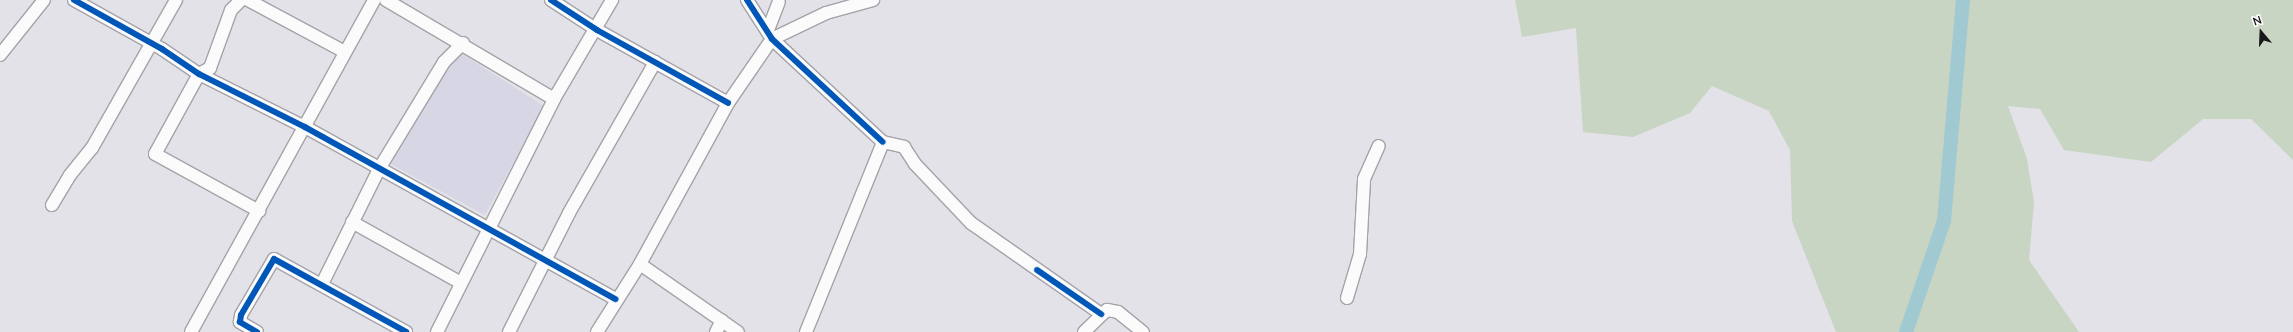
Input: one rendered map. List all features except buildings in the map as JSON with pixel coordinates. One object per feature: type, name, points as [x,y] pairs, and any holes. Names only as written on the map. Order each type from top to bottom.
[{"type":"street","points":[[0,55],[41,4],[49,0]]},
{"type":"street","points":[[74,0],[152,44],[199,74],[305,127],[615,299]]},
{"type":"street","points":[[52,205],[70,175],[92,148],[176,0]]},
{"type":"street","points":[[241,0],[231,10],[210,68],[199,74],[155,154],[260,211]]},
{"type":"street","points":[[248,0],[345,52]]},
{"type":"street","points":[[191,332],[260,211],[374,0]]},
{"type":"street","points":[[386,0],[463,43],[554,100]]},
{"type":"street","points":[[551,0],[597,30],[728,102]]},
{"type":"street","points":[[437,332],[554,100],[597,30],[612,0]]},
{"type":"street","points":[[770,35],[826,13],[873,0]]},
{"type":"street","points":[[597,332],[615,299],[640,264],[728,102],[770,35],[779,1]]},
{"type":"street","points":[[750,2],[768,7],[779,1]]},
{"type":"street","points":[[750,2],[770,35],[883,142],[904,147],[915,164],[971,224],[1002,249],[1101,314]]},
{"type":"street","points":[[322,284],[379,169],[444,62],[463,43]]},
{"type":"street","points":[[509,332],[544,259],[655,62]]},
{"type":"street","points":[[806,332],[883,142]]},
{"type":"street","points":[[1348,298],[1360,254],[1364,179],[1379,146]]},
{"type":"street","points":[[352,222],[461,283]]},
{"type":"street","points":[[257,332],[240,322],[241,315],[274,259],[322,284],[406,332]]},
{"type":"street","points":[[640,264],[738,332]]},
{"type":"street","points":[[1084,332],[1106,310],[1118,312],[1143,332]]},
{"type":"street","points":[[716,332],[722,320]]},
{"type":"shaded area","points":[[459,52],[544,106],[485,215],[387,162]]},
{"type":"green space","points":[[1515,0],[2293,0],[2293,160],[2251,119],[2203,119],[2151,162],[2064,150],[2040,109],[2008,106],[2027,159],[2034,202],[2029,260],[2079,332],[1836,332],[1792,221],[1790,150],[1769,111],[1712,86],[1690,113],[1633,137],[1583,132],[1576,28],[1522,37]]},
{"type":"waterway","points":[[1906,332],[1944,221],[1963,0]]},
{"type":"cycle path","points":[[74,0],[162,49],[199,74],[305,127],[615,299]]},
{"type":"cycle path","points":[[551,0],[597,30],[728,103]]},
{"type":"cycle path","points":[[747,0],[772,39],[883,142]]},
{"type":"cycle path","points":[[257,332],[240,322],[241,315],[274,259],[406,332]]},
{"type":"cycle path","points":[[1037,270],[1101,314]]}]
